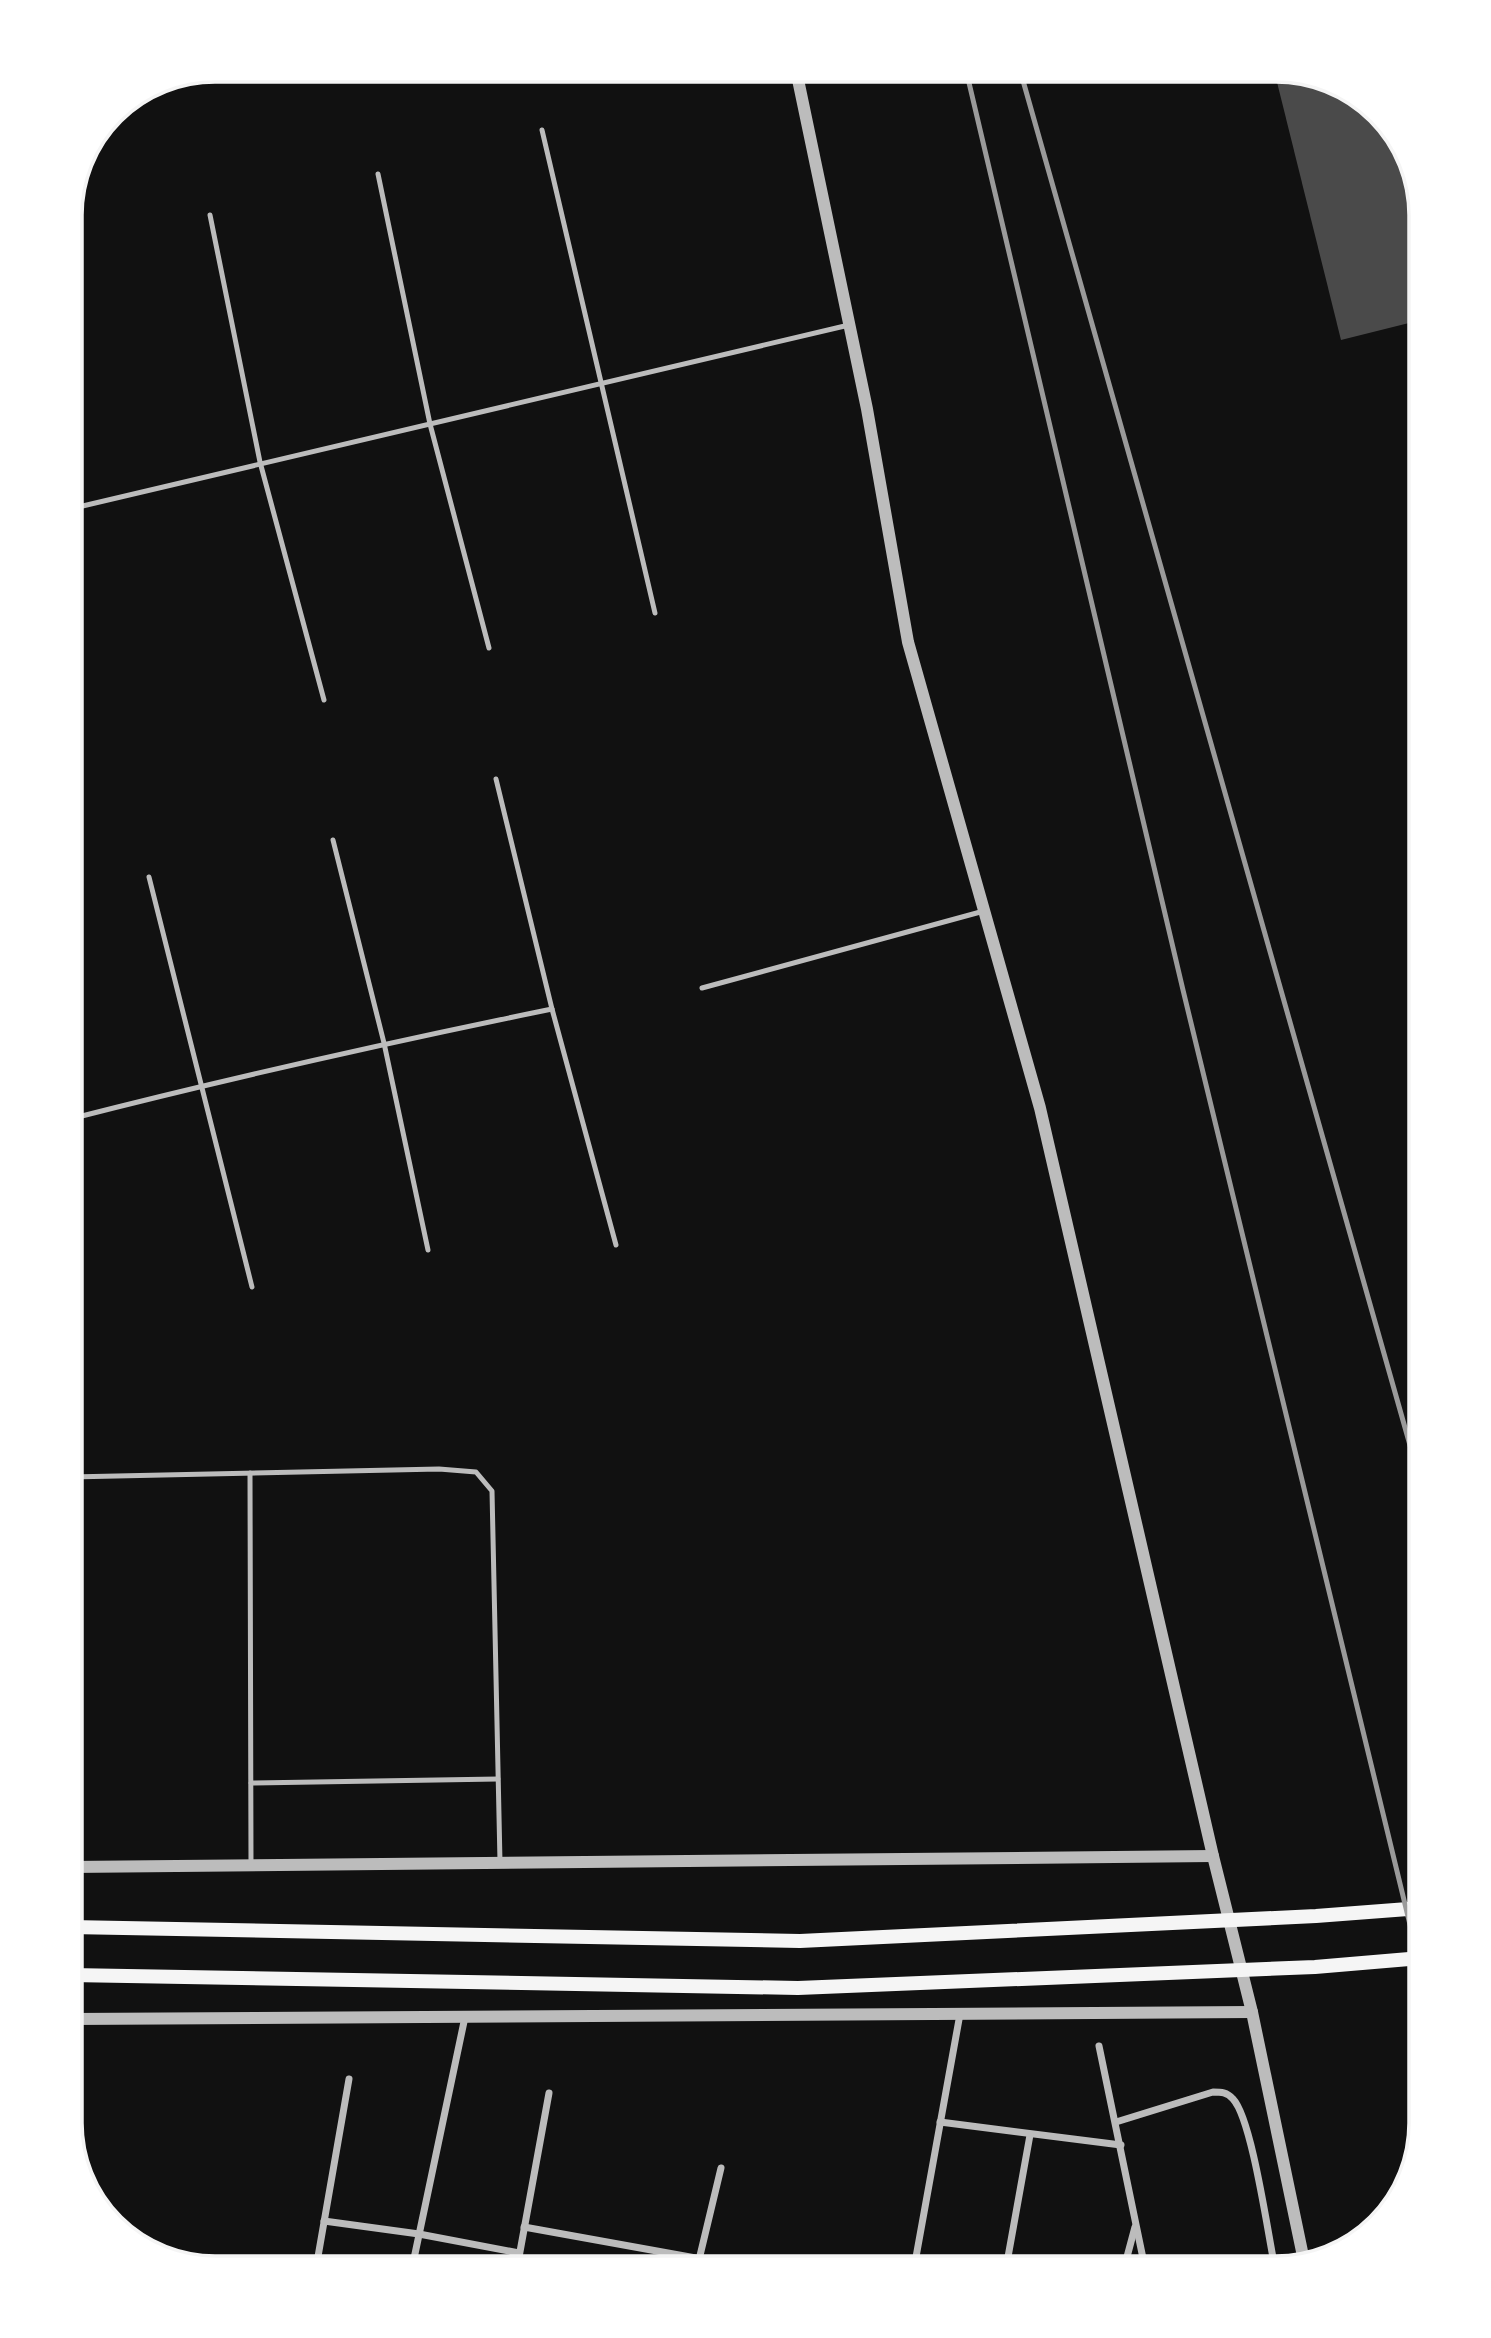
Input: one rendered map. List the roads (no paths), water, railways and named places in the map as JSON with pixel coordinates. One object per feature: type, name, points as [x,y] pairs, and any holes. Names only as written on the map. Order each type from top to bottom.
[{"type":"main road","points":[[82,1927],[800,1941],[1409,1910]]},
{"type":"main road","points":[[82,1975],[798,1988],[1315,1967],[1409,1959]]},
{"type":"street","points":[[799,83],[867,409],[908,642],[1040,1108],[1213,1856],[1252,2012],[1302,2253]]},
{"type":"street","points":[[82,1867],[1213,1856]]},
{"type":"street","points":[[82,2019],[1252,2012]]},
{"type":"street","points":[[916,2256],[960,2014]]},
{"type":"street","points":[[415,2255],[465,2017]]},
{"type":"street","points":[[1099,2046],[1143,2256]]},
{"type":"street","points":[[318,2255],[349,2079]]},
{"type":"street","points":[[324,2221],[419,2234],[519,2253],[549,2092]]},
{"type":"street","points":[[1116,2122],[1213,2092],[1224,2092],[1233,2099],[1247,2127],[1273,2256]]},
{"type":"street","points":[[940,2122],[1121,2145]]},
{"type":"street","points":[[1008,2256],[1030,2135]]},
{"type":"street","points":[[700,2255],[721,2168]]},
{"type":"street","points":[[1127,2256],[1136,2223]]},
{"type":"street","points":[[524,2227],[685,2255]]},
{"type":"lane","points":[[542,130],[655,613]]},
{"type":"lane","points":[[378,174],[430,424],[489,648]]},
{"type":"lane","points":[[210,215],[260,462],[324,700]]},
{"type":"lane","points":[[83,506],[849,325]]},
{"type":"lane","points":[[496,779],[552,1009],[616,1245]]},
{"type":"lane","points":[[333,840],[384,1044],[428,1250]]},
{"type":"lane","points":[[149,877],[252,1287]]},
{"type":"lane","points":[[702,988],[984,911]]},
{"type":"lane","points":[[83,1116],[201,1085],[552,1009]]},
{"type":"lane","points":[[82,1477],[439,1469],[476,1472],[492,1491],[500,1863]]},
{"type":"lane","points":[[250,1473],[251,1865]]},
{"type":"lane","points":[[251,1783],[498,1779]]},
{"type":"railway","points":[[969,83],[1183,990],[1409,1921]]},
{"type":"railway","points":[[1024,83],[1409,1442]]}]
